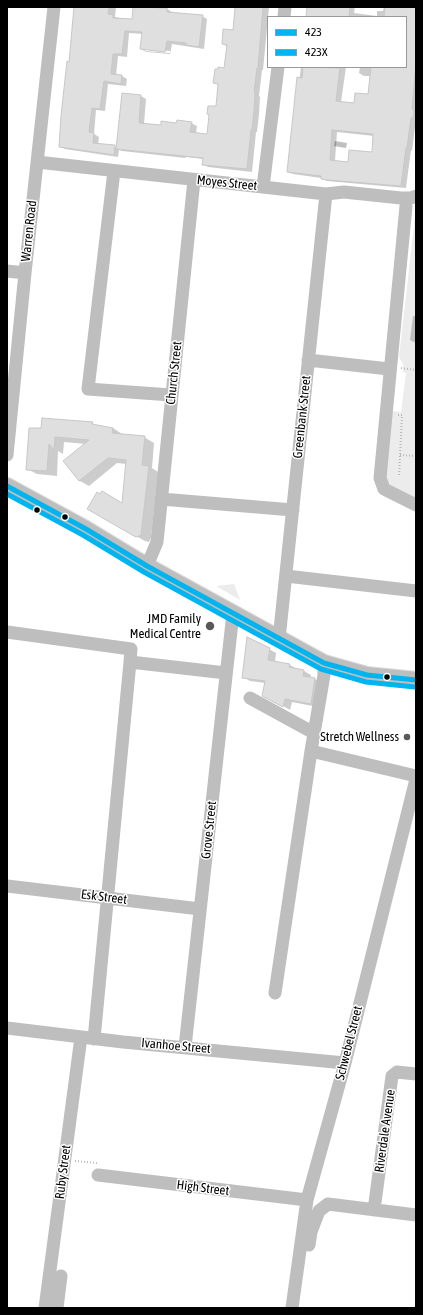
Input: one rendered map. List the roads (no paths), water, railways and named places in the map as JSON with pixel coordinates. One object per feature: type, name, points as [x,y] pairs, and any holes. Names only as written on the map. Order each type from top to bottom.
[{"type":"main road","points":[[7,486],[86,529],[147,566],[324,663],[367,675],[416,680]]},
{"type":"street","name":"Warren Road","points":[[7,455],[54,7]]},
{"type":"street","points":[[263,187],[278,68]]},
{"type":"street","name":"Moyes Street","points":[[37,162],[326,194],[344,192],[401,198],[411,198],[416,196]]},
{"type":"street","points":[[114,171],[88,389],[171,395]]},
{"type":"street","name":"Church Street","points":[[147,566],[157,542],[194,180]]},
{"type":"street","name":"Greenbank Street","points":[[279,639],[326,194]]},
{"type":"street","points":[[406,206],[389,369],[380,478],[384,489],[416,505]]},
{"type":"street","points":[[7,271],[25,273]]},
{"type":"street","points":[[308,360],[389,369]]},
{"type":"street","points":[[161,499],[293,510]]},
{"type":"street","points":[[286,576],[416,591]]},
{"type":"street","name":"Grove Street","points":[[185,1047],[233,613]]},
{"type":"street","points":[[7,632],[131,649],[130,662],[226,673]]},
{"type":"street","name":"Ruby Street","points":[[45,1308],[87,1038],[106,898],[130,662]]},
{"type":"street","points":[[275,993],[311,751],[324,675],[324,663]]},
{"type":"street","points":[[250,698],[314,733]]},
{"type":"street","points":[[311,751],[416,778]]},
{"type":"street","name":"Schwebel Street","points":[[292,1308],[307,1200],[345,1063],[416,778]]},
{"type":"street","name":"Esk Street","points":[[7,886],[200,909]]},
{"type":"street","name":"Ivanhoe Street","points":[[7,1028],[87,1038],[345,1063]]},
{"type":"street","name":"Riverdale Avenue","points":[[374,1210],[392,1076],[397,1072],[416,1074]]},
{"type":"street","name":"High Street","points":[[98,1176],[307,1200]]},
{"type":"street","points":[[300,1308],[311,1232],[319,1212],[328,1204],[416,1216]]},
{"type":"street","points":[[56,1308],[61,1276]]},
{"type":"place","name":"JMD Family Medical Centre","points":[[210,626]]},
{"type":"place","name":"Stretch Wellness","points":[[407,737]]}]
